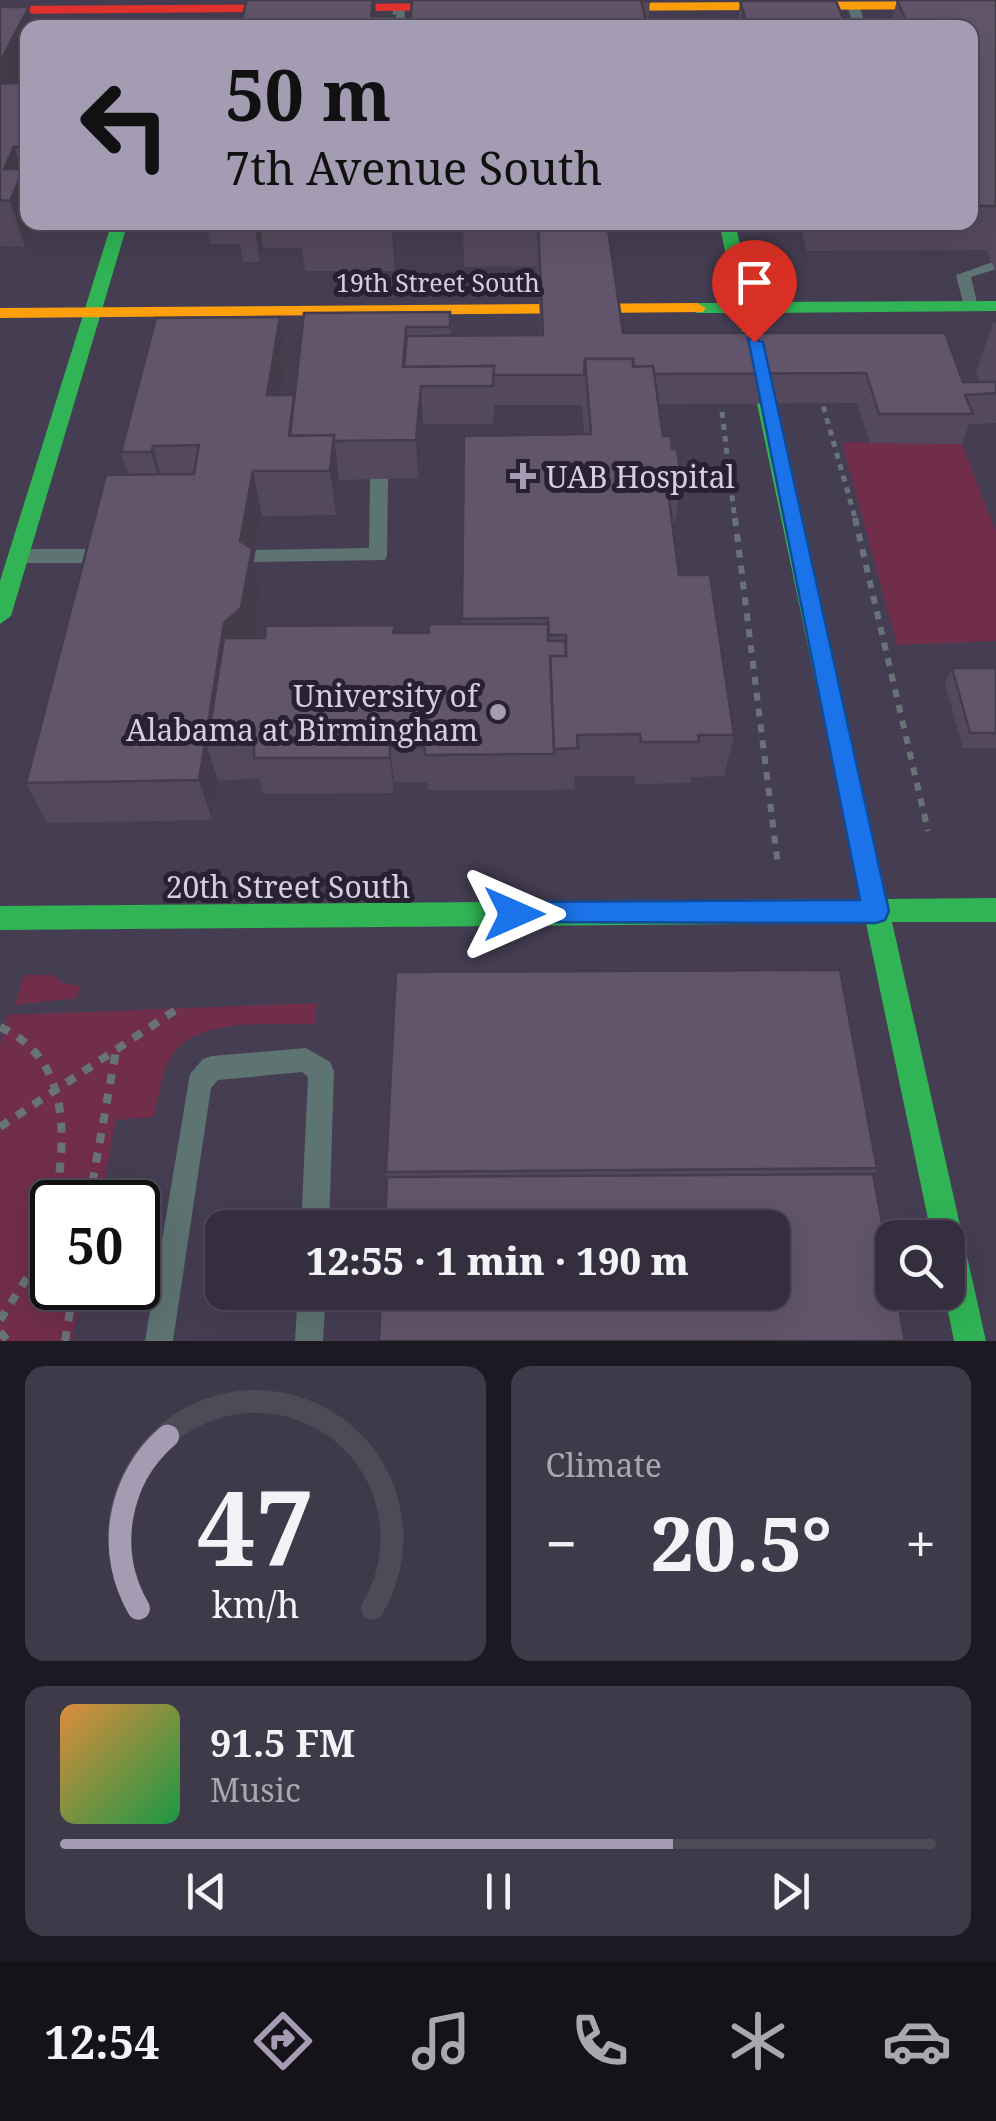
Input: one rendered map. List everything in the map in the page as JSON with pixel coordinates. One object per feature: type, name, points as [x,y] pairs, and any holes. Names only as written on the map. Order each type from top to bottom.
[{"type":"street","points":[[554,7],[857,17],[996,5]]},
{"type":"street","points":[[0,10],[460,17],[517,7]]},
{"type":"street","points":[[0,616],[118,230]]},
{"type":"street","points":[[729,230],[944,1220]]},
{"type":"street","name":"19th Street South","points":[[0,312],[380,318],[996,306]]},
{"type":"street","name":"20th Street South","points":[[0,918],[996,910]]},
{"type":"street","points":[[964,1312],[970,1341]]},
{"type":"lane","points":[[970,307],[963,275],[993,265]]},
{"type":"lane","points":[[255,557],[378,555],[379,479]]},
{"type":"lane","points":[[18,556],[112,556]]},
{"type":"lane","points":[[160,1341],[199,1083],[212,1068],[306,1060],[321,1071],[316,1210]]},
{"type":"lane","points":[[309,1341],[311,1310]]},
{"type":"lane","points":[[964,1312],[996,1311]]},
{"type":"path","points":[[819,392],[865,551],[928,831]]},
{"type":"path","points":[[722,406],[784,912]]},
{"type":"path","points":[[0,1128],[177,1009]]},
{"type":"path","points":[[0,1027],[32,1042],[55,1090],[62,1144],[58,1180]]},
{"type":"path","points":[[93,1180],[116,1050]]},
{"type":"path","points":[[0,1320],[30,1273]]},
{"type":"path","points":[[65,1341],[70,1310]]},
{"type":"path","points":[[0,1332],[8,1341]]},
{"type":"shaded area","points":[[842,442],[962,444],[996,532],[996,641],[897,645]]},
{"type":"shaded area","points":[[24,975],[53,975],[63,983],[81,986],[76,998],[15,1005]]},
{"type":"shaded area","points":[[317,1003],[315,1024],[233,1026],[194,1037],[179,1047],[168,1063],[154,1117],[116,1120],[104,1180],[30,1180],[30,1310],[78,1310],[72,1341],[0,1341],[0,1045],[8,1015]]},
{"type":"building","points":[[247,0],[373,0],[371,16],[395,16],[395,20],[242,20]]},
{"type":"building","points":[[412,0],[650,0],[641,1],[646,20],[410,20]]},
{"type":"building","points":[[897,0],[996,0],[996,206],[978,206],[978,20],[906,20]]},
{"type":"building","points":[[740,1],[836,1],[844,20],[746,20]]},
{"type":"building","points":[[0,7],[29,7],[20,20],[0,62]]},
{"type":"building","points":[[20,82],[20,147],[14,147],[4,169],[20,169],[10,201],[0,200],[0,84]]},
{"type":"building","points":[[538,230],[608,230],[623,333],[945,333],[963,382],[996,382],[996,393],[965,395],[973,414],[879,414],[866,373],[654,374],[653,366],[633,367],[633,359],[585,359],[584,375],[493,375],[494,366],[404,367],[407,336],[543,335]]},
{"type":"building","points":[[450,312],[450,327],[406,327],[403,367],[494,366],[493,386],[421,386],[416,440],[334,441],[334,435],[290,436],[304,313]]},
{"type":"building","points":[[280,317],[267,395],[294,395],[289,436],[334,435],[330,471],[253,471],[240,541],[252,549],[241,608],[224,623],[199,780],[26,783],[106,475],[194,474],[199,445],[153,446],[151,452],[121,452],[156,318]]},
{"type":"building","points":[[585,359],[633,359],[633,367],[653,366],[663,436],[671,436],[672,449],[677,449],[681,477],[675,477],[677,491],[668,491],[679,575],[710,575],[734,735],[698,735],[699,742],[641,742],[640,734],[577,735],[578,748],[554,749],[550,656],[566,656],[566,635],[549,635],[548,618],[462,619],[464,436],[591,434]]},
{"type":"building","points":[[429,624],[548,624],[548,641],[565,641],[566,656],[550,656],[554,754],[425,755],[424,746],[390,747],[390,758],[254,758],[254,743],[207,745],[224,638],[265,638],[266,626],[395,625],[393,633],[429,633]]},
{"type":"building","points":[[952,668],[996,668],[996,733],[970,733]]},
{"type":"building","points":[[840,970],[877,1168],[386,1172],[396,972]]},
{"type":"building","points":[[873,1174],[882,1220],[875,1220],[875,1310],[899,1310],[905,1341],[379,1341],[380,1310],[790,1310],[790,1210],[386,1210],[387,1177]]},
{"type":"traffic: fast","points":[[0,616],[118,230]]},
{"type":"traffic: fast","points":[[729,230],[943,1220]]},
{"type":"traffic: fast","points":[[697,308],[996,306]]},
{"type":"traffic: fast","points":[[0,918],[996,910]]},
{"type":"traffic: fast","points":[[963,1310],[970,1341]]},
{"type":"traffic: slow","points":[[574,7],[996,5]]},
{"type":"traffic: slow","points":[[0,313],[697,308]]},
{"type":"traffic: jam","points":[[0,10],[488,7]]},
{"type":"place","name":"UAB Hospital","points":[[523,476]]},
{"type":"place","name":"University of Alabama at Birmingham","points":[[498,712]]},
{"type":"route","points":[[514,914],[876,911],[754,342]]}]
